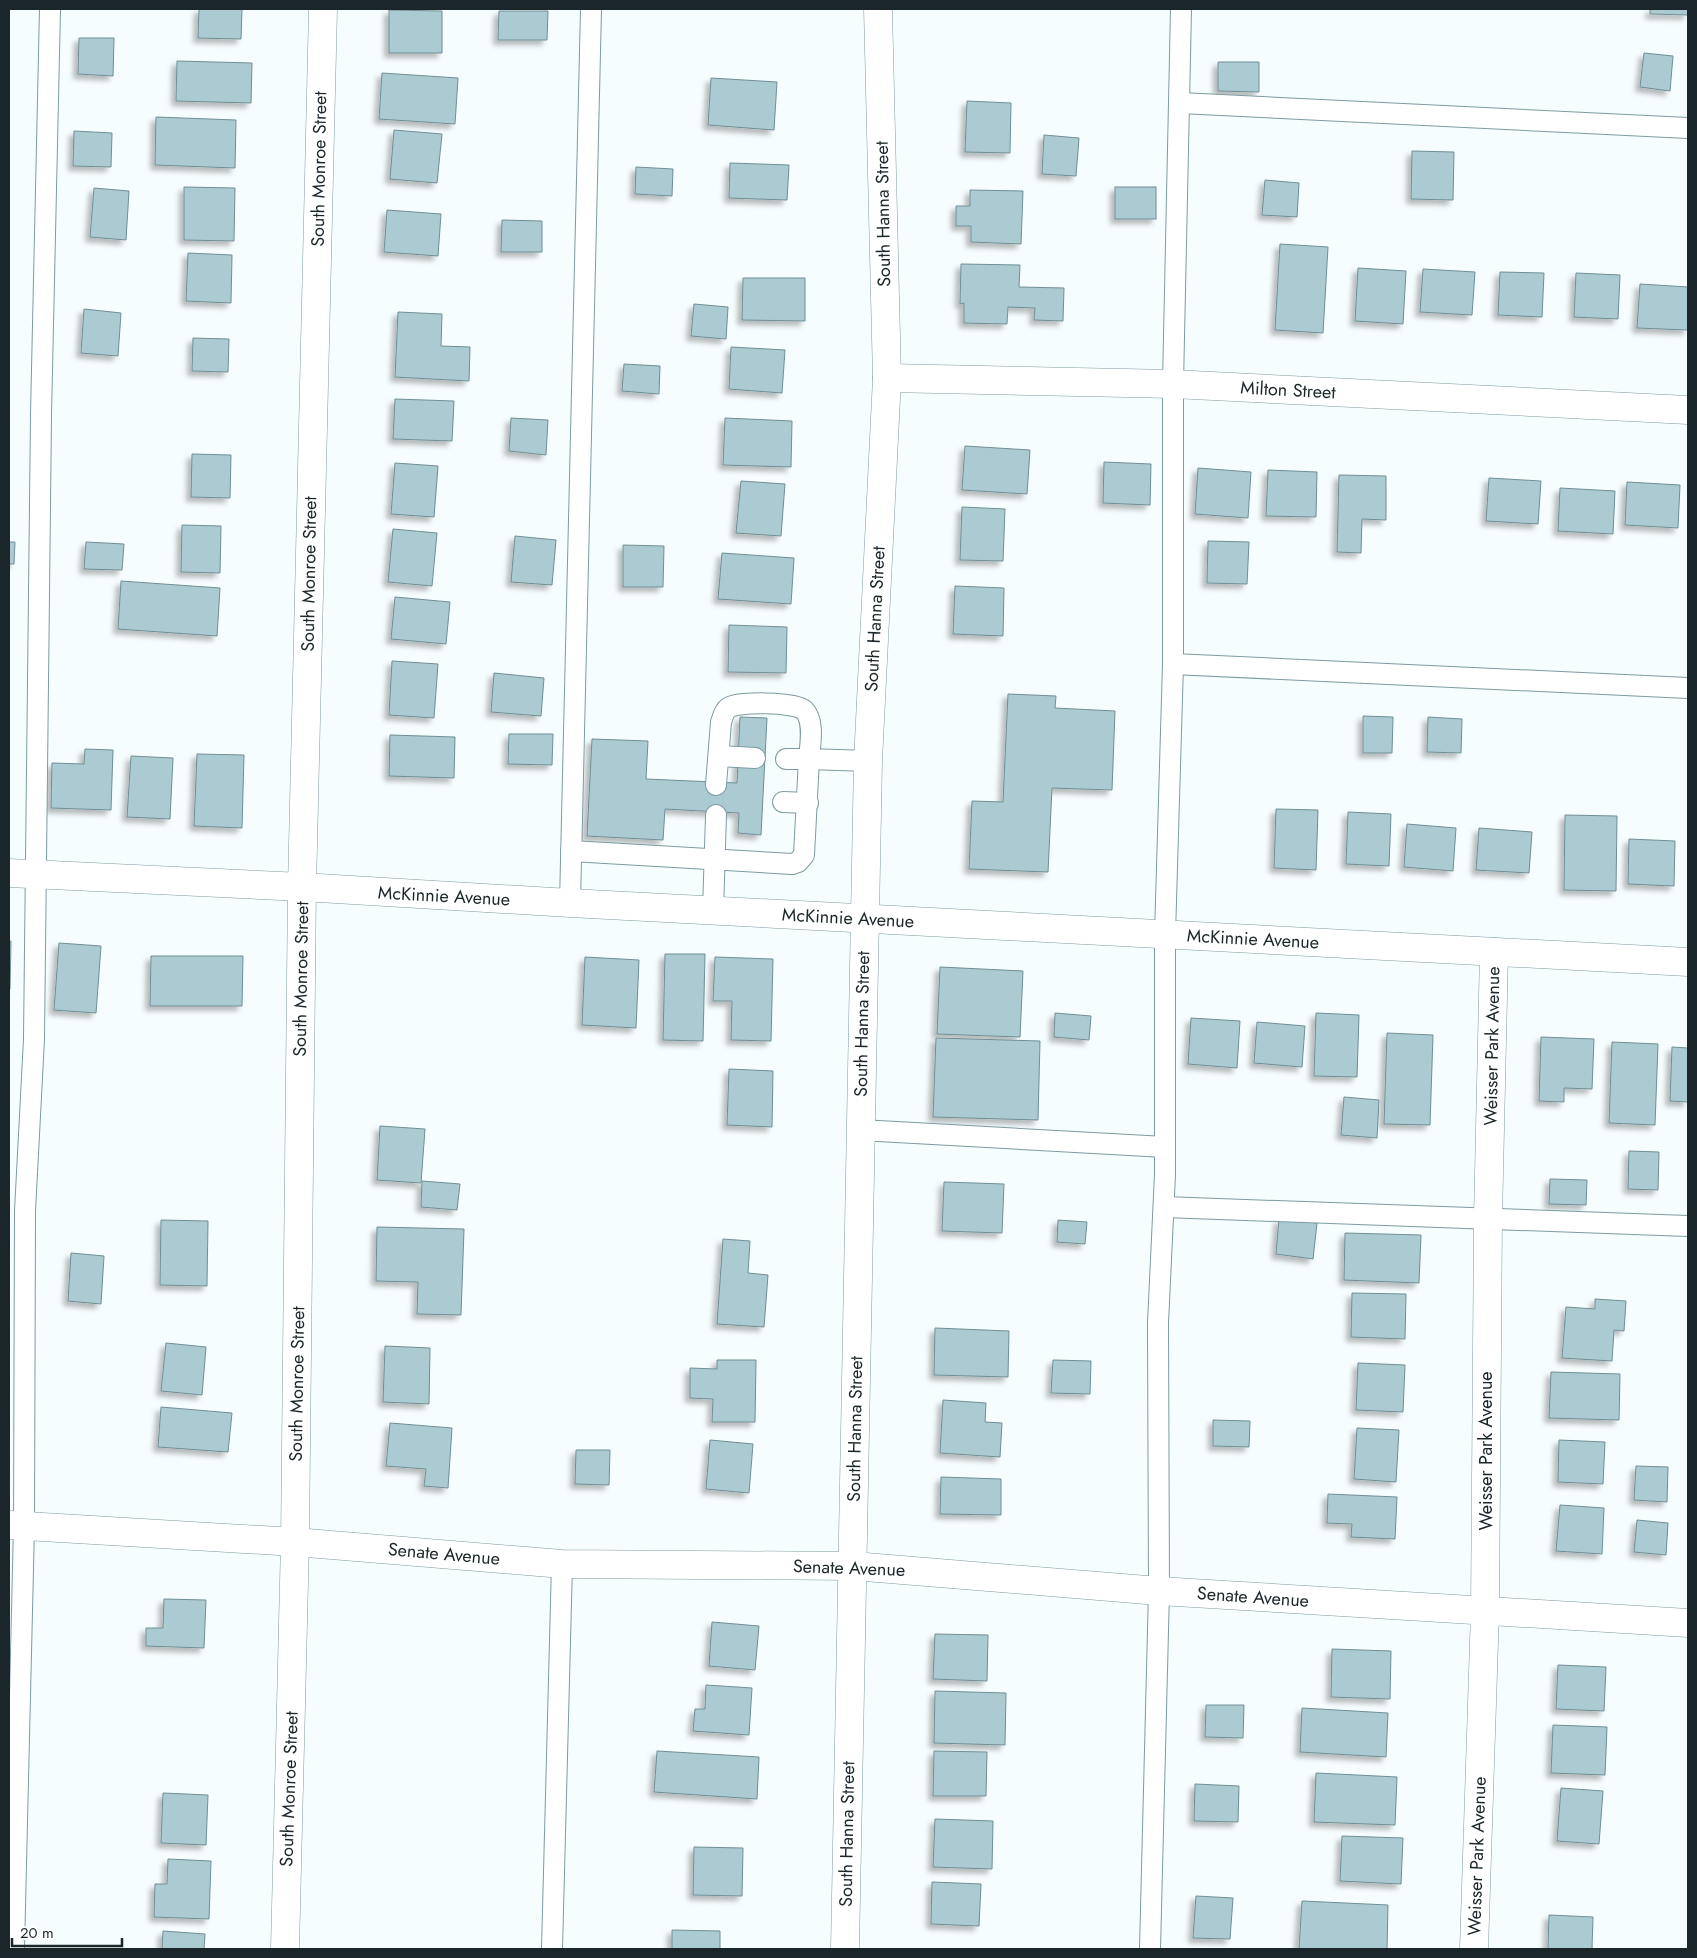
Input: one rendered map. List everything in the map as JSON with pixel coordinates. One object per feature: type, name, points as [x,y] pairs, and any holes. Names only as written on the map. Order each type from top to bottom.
[{"type":"street","name":"South Monroe Street","points":[[285,1949],[295,1542],[302,887],[323,9]]},
{"type":"street","name":"South Hanna Street","points":[[845,1949],[868,761],[887,378],[878,9]]},
{"type":"street","name":"Milton Street","points":[[887,378],[1173,384],[1688,410]]},
{"type":"street","name":"McKinnie Avenue","points":[[9,873],[302,887],[1688,962]]},
{"type":"street","name":"Weisser Park Avenue","points":[[1474,1949],[1485,1611],[1488,1218],[1494,952]]},
{"type":"street","name":"Senate Avenue","points":[[16,1526],[295,1542],[562,1564],[853,1566],[1158,1591],[1688,1623]]},
{"type":"lane","points":[[14,1949],[16,1526],[25,1212],[34,1039],[41,415],[50,9]]},
{"type":"lane","points":[[570,903],[591,9]]},
{"type":"lane","points":[[1150,1949],[1158,1591],[1158,1322],[1164,1207],[1165,935],[1173,664],[1173,384],[1181,9]]},
{"type":"lane","points":[[1180,103],[1688,128]]},
{"type":"lane","points":[[1173,664],[1688,688]]},
{"type":"lane","points":[[570,851],[792,864],[798,862],[804,855],[808,803],[810,728],[808,717],[803,708],[793,705],[740,703],[729,707],[724,713],[721,722],[716,785]]},
{"type":"lane","points":[[719,756],[755,758]]},
{"type":"lane","points":[[786,759],[868,761]]},
{"type":"lane","points":[[783,802],[808,803]]},
{"type":"lane","points":[[713,910],[716,814]]},
{"type":"lane","points":[[860,1130],[1165,1147]]},
{"type":"lane","points":[[1164,1207],[1688,1226]]},
{"type":"lane","points":[[552,1949],[562,1564]]},
{"type":"building","points":[[199,9],[242,9],[241,39],[198,38]]},
{"type":"building","points":[[1650,9],[1688,9],[1688,15],[1650,14]]},
{"type":"building","points":[[389,10],[442,11],[442,53],[389,53]]},
{"type":"building","points":[[499,11],[548,11],[547,40],[498,40]]},
{"type":"building","points":[[79,38],[114,38],[113,76],[78,74]]},
{"type":"building","points":[[1644,53],[1673,56],[1670,91],[1640,87]]},
{"type":"building","points":[[177,61],[252,63],[251,103],[176,101]]},
{"type":"building","points":[[1218,62],[1259,62],[1259,92],[1218,91]]},
{"type":"building","points":[[382,73],[458,78],[455,124],[379,119]]},
{"type":"building","points":[[711,78],[777,82],[774,130],[708,125]]},
{"type":"building","points":[[967,101],[1011,103],[1010,153],[965,152]]},
{"type":"building","points":[[156,117],[236,120],[235,168],[155,165]]},
{"type":"building","points":[[394,130],[442,134],[437,183],[390,179]]},
{"type":"building","points":[[74,131],[112,133],[111,167],[73,166]]},
{"type":"building","points":[[1044,135],[1079,138],[1076,176],[1042,174]]},
{"type":"building","points":[[1412,151],[1454,152],[1453,200],[1411,199]]},
{"type":"building","points":[[730,163],[789,165],[787,200],[729,198]]},
{"type":"building","points":[[636,167],[673,169],[672,196],[635,194]]},
{"type":"building","points":[[1265,180],[1299,183],[1297,217],[1262,215]]},
{"type":"building","points":[[184,187],[235,188],[234,241],[184,240]]},
{"type":"building","points":[[1115,187],[1156,187],[1156,219],[1115,219]]},
{"type":"building","points":[[94,188],[129,191],[126,240],[90,237]]},
{"type":"building","points":[[970,190],[1023,191],[1021,244],[971,242],[971,226],[956,226],[956,206],[970,206]]},
{"type":"building","points":[[387,210],[441,214],[438,256],[384,252]]},
{"type":"building","points":[[502,220],[542,221],[542,252],[501,252]]},
{"type":"building","points":[[1280,244],[1328,247],[1323,333],[1275,330]]},
{"type":"building","points":[[188,253],[232,255],[231,303],[186,301]]},
{"type":"building","points":[[961,264],[1020,265],[1019,287],[1064,288],[1063,321],[1034,320],[1035,308],[1008,307],[1007,324],[964,323],[964,303],[960,304]]},
{"type":"building","points":[[1358,268],[1406,271],[1403,324],[1355,321]]},
{"type":"building","points":[[1423,269],[1475,272],[1472,315],[1420,312]]},
{"type":"building","points":[[1500,272],[1544,273],[1542,317],[1498,315]]},
{"type":"building","points":[[1576,273],[1620,275],[1618,319],[1574,317]]},
{"type":"building","points":[[743,278],[805,278],[805,321],[742,320]]},
{"type":"building","points":[[1640,284],[1688,287],[1688,330],[1637,328]]},
{"type":"building","points":[[694,304],[728,307],[726,339],[691,336]]},
{"type":"building","points":[[84,309],[121,313],[118,356],[81,353]]},
{"type":"building","points":[[398,312],[442,314],[441,346],[470,347],[469,381],[395,377]]},
{"type":"building","points":[[193,338],[229,339],[228,372],[192,371]]},
{"type":"building","points":[[731,347],[785,350],[782,393],[729,389]]},
{"type":"building","points":[[624,364],[660,366],[659,394],[622,391]]},
{"type":"building","points":[[395,399],[454,401],[452,441],[393,439]]},
{"type":"building","points":[[511,418],[548,420],[546,455],[509,451]]},
{"type":"building","points":[[725,418],[792,421],[791,467],[723,465]]},
{"type":"building","points":[[965,446],[1030,450],[1027,494],[962,490]]},
{"type":"building","points":[[192,454],[231,455],[230,498],[191,497]]},
{"type":"building","points":[[1104,462],[1151,464],[1150,505],[1103,503]]},
{"type":"building","points":[[395,463],[438,466],[434,517],[391,514]]},
{"type":"building","points":[[1198,468],[1251,472],[1248,518],[1195,514]]},
{"type":"building","points":[[1268,470],[1317,472],[1316,517],[1266,516]]},
{"type":"building","points":[[1339,475],[1386,476],[1386,520],[1362,519],[1361,553],[1337,552]]},
{"type":"building","points":[[1489,478],[1541,481],[1538,524],[1486,521]]},
{"type":"building","points":[[741,481],[785,484],[781,536],[736,533]]},
{"type":"building","points":[[1627,482],[1680,485],[1678,528],[1625,525]]},
{"type":"building","points":[[1560,488],[1615,491],[1613,534],[1558,531]]},
{"type":"building","points":[[962,507],[1005,509],[1003,561],[960,560]]},
{"type":"building","points":[[182,525],[221,526],[220,573],[181,572]]},
{"type":"building","points":[[393,529],[437,533],[432,586],[388,582]]},
{"type":"building","points":[[515,536],[556,540],[552,585],[511,582]]},
{"type":"building","points":[[1208,541],[1249,542],[1247,584],[1207,583]]},
{"type":"building","points":[[9,542],[15,542],[14,564],[9,564]]},
{"type":"building","points":[[86,542],[124,544],[122,570],[84,569]]},
{"type":"building","points":[[623,545],[664,546],[663,587],[623,587]]},
{"type":"building","points":[[722,553],[794,558],[791,604],[718,599]]},
{"type":"building","points":[[121,581],[220,588],[217,636],[118,629]]},
{"type":"building","points":[[955,586],[1004,588],[1003,636],[953,634]]},
{"type":"building","points":[[395,597],[450,602],[446,644],[391,639]]},
{"type":"building","points":[[729,625],[787,627],[786,673],[728,672]]},
{"type":"building","points":[[392,661],[438,664],[434,718],[389,715]]},
{"type":"building","points":[[494,673],[544,678],[541,716],[491,712]]},
{"type":"building","points":[[1008,694],[1056,696],[1055,708],[1115,711],[1112,790],[1052,788],[1048,872],[969,869],[972,801],[1003,802]]},
{"type":"building","points":[[1363,716],[1393,717],[1392,753],[1363,753]]},
{"type":"building","points":[[740,717],[767,718],[761,835],[738,833],[739,813],[665,809],[663,840],[587,836],[592,739],[648,741],[646,779],[737,783]]},
{"type":"building","points":[[1428,717],[1462,719],[1461,753],[1427,752]]},
{"type":"building","points":[[509,734],[553,734],[552,765],[508,764]]},
{"type":"building","points":[[390,735],[455,737],[454,778],[389,776]]},
{"type":"building","points":[[85,749],[113,750],[111,810],[51,808],[52,763],[84,764]]},
{"type":"building","points":[[197,754],[244,755],[242,828],[194,826]]},
{"type":"building","points":[[131,756],[173,758],[170,819],[127,817]]},
{"type":"building","points":[[1276,809],[1318,810],[1316,870],[1274,868]]},
{"type":"building","points":[[1348,812],[1391,814],[1389,866],[1346,864]]},
{"type":"building","points":[[1565,815],[1617,816],[1616,891],[1564,890]]},
{"type":"building","points":[[1407,824],[1456,828],[1453,871],[1404,867]]},
{"type":"building","points":[[1479,828],[1532,832],[1529,873],[1476,870]]},
{"type":"building","points":[[1629,839],[1675,841],[1674,886],[1628,884]]},
{"type":"building","points":[[9,941],[11,941],[10,989],[9,989]]},
{"type":"building","points":[[59,943],[101,946],[96,1013],[54,1010]]},
{"type":"building","points":[[665,954],[705,954],[703,1041],[663,1040]]},
{"type":"building","points":[[151,956],[243,956],[242,1006],[150,1006]]},
{"type":"building","points":[[585,957],[639,960],[636,1028],[582,1025]]},
{"type":"building","points":[[715,957],[773,959],[771,1041],[731,1040],[732,1001],[713,1001]]},
{"type":"building","points":[[940,967],[1023,971],[1020,1037],[937,1034]]},
{"type":"building","points":[[1055,1013],[1091,1016],[1089,1040],[1054,1037]]},
{"type":"building","points":[[1316,1013],[1359,1015],[1357,1077],[1314,1076]]},
{"type":"building","points":[[1191,1018],[1240,1021],[1237,1068],[1188,1064]]},
{"type":"building","points":[[1257,1022],[1305,1026],[1302,1067],[1254,1063]]},
{"type":"building","points":[[1387,1033],[1433,1035],[1430,1125],[1384,1124]]},
{"type":"building","points":[[1541,1037],[1594,1039],[1592,1089],[1564,1088],[1564,1102],[1539,1101]]},
{"type":"building","points":[[936,1038],[1040,1041],[1038,1120],[933,1117]]},
{"type":"building","points":[[1612,1042],[1658,1044],[1655,1125],[1609,1123]]},
{"type":"building","points":[[1672,1047],[1688,1048],[1688,1102],[1670,1101]]},
{"type":"building","points":[[729,1069],[773,1071],[772,1127],[727,1125]]},
{"type":"building","points":[[1344,1097],[1379,1100],[1377,1138],[1341,1135]]},
{"type":"building","points":[[380,1126],[425,1129],[421,1183],[377,1180]]},
{"type":"building","points":[[1629,1151],[1659,1152],[1658,1190],[1628,1189]]},
{"type":"building","points":[[1550,1179],[1587,1180],[1586,1205],[1549,1204]]},
{"type":"building","points":[[422,1181],[460,1184],[457,1210],[421,1207]]},
{"type":"building","points":[[944,1182],[1004,1184],[1002,1233],[942,1231]]},
{"type":"building","points":[[1279,1219],[1317,1223],[1313,1259],[1276,1254]]},
{"type":"building","points":[[161,1220],[208,1221],[207,1286],[160,1285]]},
{"type":"building","points":[[1058,1220],[1087,1222],[1085,1244],[1057,1242]]},
{"type":"building","points":[[377,1227],[464,1229],[461,1315],[417,1314],[418,1282],[376,1281]]},
{"type":"building","points":[[1345,1233],[1421,1235],[1419,1283],[1344,1280]]},
{"type":"building","points":[[723,1239],[750,1241],[748,1273],[768,1275],[764,1327],[717,1324]]},
{"type":"building","points":[[71,1253],[104,1256],[101,1304],[68,1301]]},
{"type":"building","points":[[1352,1293],[1406,1294],[1405,1339],[1351,1337]]},
{"type":"building","points":[[1595,1299],[1626,1301],[1624,1331],[1614,1330],[1612,1361],[1562,1358],[1566,1307],[1595,1309]]},
{"type":"building","points":[[935,1328],[1009,1331],[1008,1377],[934,1375]]},
{"type":"building","points":[[166,1343],[206,1347],[202,1395],[161,1391]]},
{"type":"building","points":[[385,1346],[430,1348],[429,1404],[383,1402]]},
{"type":"building","points":[[717,1360],[756,1360],[755,1422],[712,1422],[713,1399],[690,1398],[690,1368],[717,1369]]},
{"type":"building","points":[[1053,1360],[1091,1361],[1090,1394],[1051,1393]]},
{"type":"building","points":[[1358,1363],[1405,1365],[1403,1412],[1356,1410]]},
{"type":"building","points":[[1551,1372],[1620,1374],[1619,1420],[1549,1418]]},
{"type":"building","points":[[943,1400],[986,1403],[985,1422],[1002,1423],[1000,1457],[940,1453]]},
{"type":"building","points":[[161,1407],[232,1413],[228,1452],[158,1447]]},
{"type":"building","points":[[1213,1420],[1250,1421],[1249,1447],[1213,1446]]},
{"type":"building","points":[[390,1423],[452,1428],[448,1488],[424,1486],[426,1469],[386,1466]]},
{"type":"building","points":[[1357,1428],[1399,1430],[1396,1482],[1354,1479]]},
{"type":"building","points":[[710,1440],[753,1444],[749,1493],[706,1489]]},
{"type":"building","points":[[1559,1440],[1605,1442],[1603,1484],[1558,1482]]},
{"type":"building","points":[[576,1450],[610,1450],[609,1485],[575,1484]]},
{"type":"building","points":[[1636,1466],[1668,1467],[1667,1502],[1634,1500]]},
{"type":"building","points":[[941,1477],[1001,1479],[1001,1515],[940,1514]]},
{"type":"building","points":[[1328,1494],[1397,1497],[1395,1539],[1351,1537],[1352,1524],[1327,1523]]},
{"type":"building","points":[[1560,1505],[1604,1508],[1602,1554],[1556,1551]]},
{"type":"building","points":[[1637,1520],[1668,1523],[1666,1555],[1634,1552]]},
{"type":"building","points":[[164,1599],[206,1600],[204,1648],[146,1646],[146,1628],[163,1628]]},
{"type":"building","points":[[712,1622],[759,1626],[755,1670],[709,1666]]},
{"type":"building","points":[[935,1634],[988,1635],[987,1681],[933,1679]]},
{"type":"building","points":[[1332,1649],[1391,1651],[1390,1699],[1331,1697]]},
{"type":"building","points":[[1558,1665],[1606,1667],[1604,1711],[1556,1709]]},
{"type":"building","points":[[706,1685],[752,1688],[749,1735],[693,1731],[695,1709],[705,1709]]},
{"type":"building","points":[[935,1691],[1006,1693],[1005,1745],[934,1743]]},
{"type":"building","points":[[1206,1705],[1244,1705],[1243,1738],[1205,1737]]},
{"type":"building","points":[[1302,1708],[1388,1713],[1386,1757],[1300,1752]]},
{"type":"building","points":[[1553,1725],[1607,1727],[1605,1775],[1551,1773]]},
{"type":"building","points":[[657,1751],[759,1757],[757,1799],[654,1792]]},
{"type":"building","points":[[934,1751],[987,1752],[986,1796],[933,1796]]},
{"type":"building","points":[[1316,1773],[1397,1777],[1395,1825],[1314,1822]]},
{"type":"building","points":[[1195,1784],[1239,1786],[1238,1822],[1194,1821]]},
{"type":"building","points":[[1561,1788],[1603,1791],[1599,1844],[1557,1841]]},
{"type":"building","points":[[163,1793],[208,1795],[206,1845],[161,1843]]},
{"type":"building","points":[[935,1819],[993,1821],[992,1869],[933,1867]]},
{"type":"building","points":[[1342,1836],[1403,1838],[1401,1884],[1340,1881]]},
{"type":"building","points":[[694,1847],[743,1848],[742,1896],[693,1895]]},
{"type":"building","points":[[168,1859],[211,1861],[209,1919],[154,1917],[155,1884],[167,1884]]},
{"type":"building","points":[[932,1882],[981,1884],[979,1926],[931,1924]]},
{"type":"building","points":[[1196,1896],[1233,1898],[1230,1939],[1193,1938]]},
{"type":"building","points":[[1302,1901],[1388,1905],[1387,1949],[1299,1949]]},
{"type":"building","points":[[1549,1915],[1593,1917],[1592,1949],[1548,1949]]},
{"type":"building","points":[[672,1930],[720,1931],[720,1949],[672,1949]]},
{"type":"building","points":[[163,1931],[205,1934],[204,1949],[162,1949]]}]
